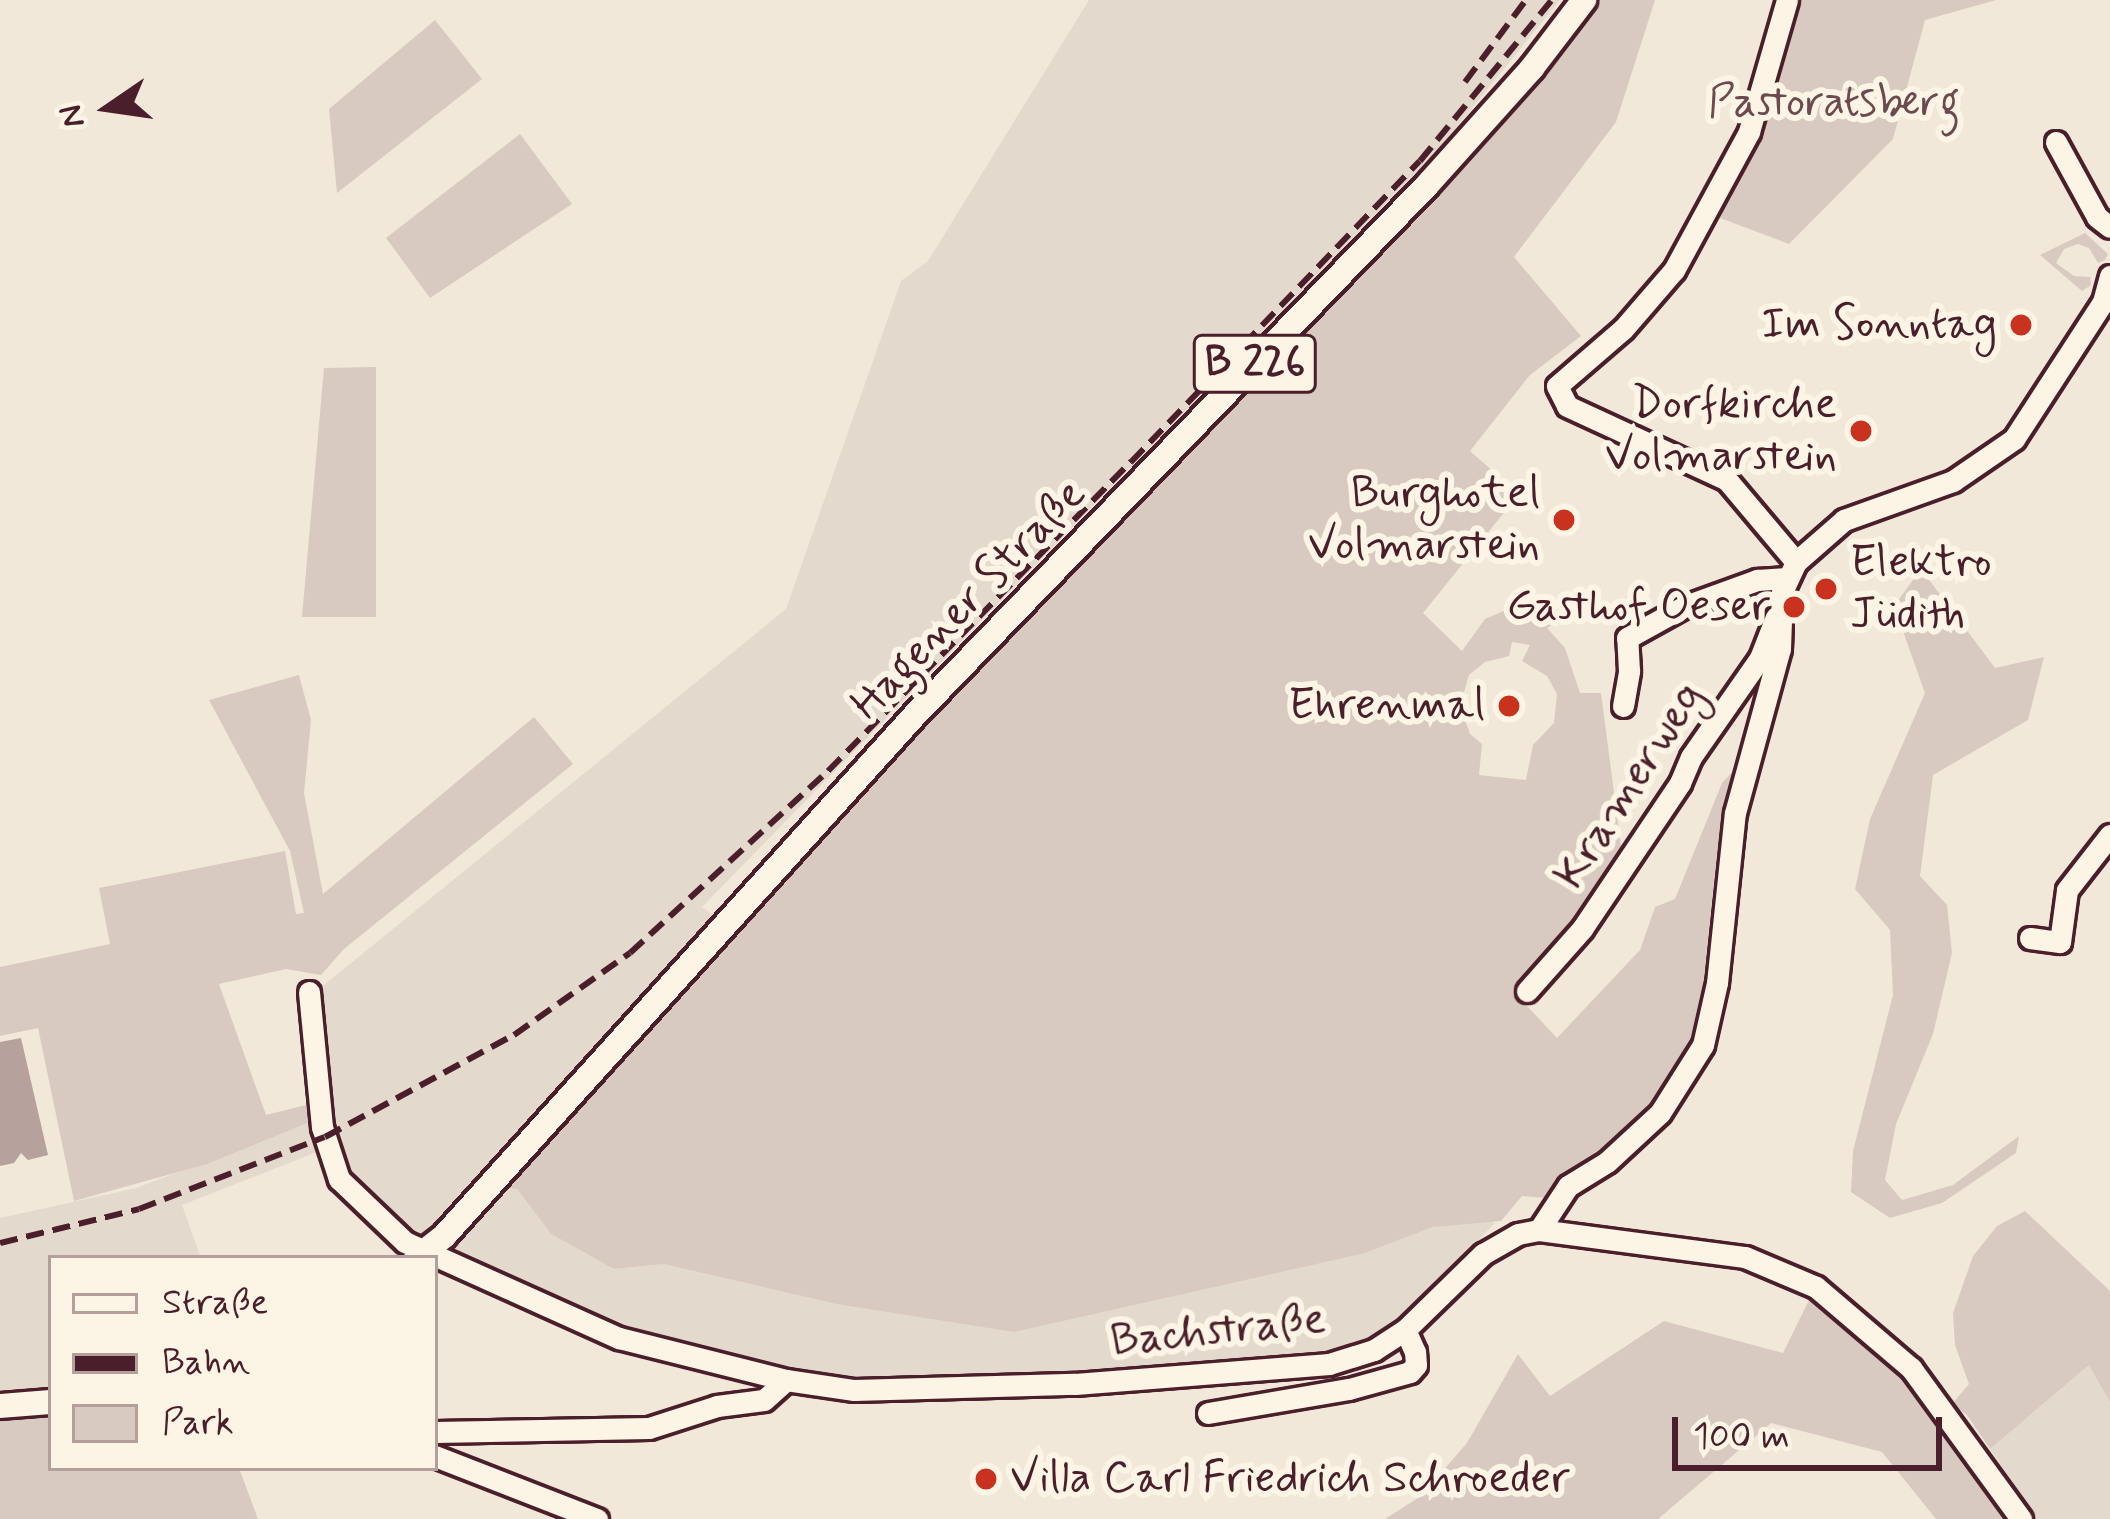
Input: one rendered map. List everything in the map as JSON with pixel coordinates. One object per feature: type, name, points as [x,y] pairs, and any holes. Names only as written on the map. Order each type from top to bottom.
[{"type":"main road","name":"Hagener Straße","points":[[421,1255],[808,828],[1428,184],[1532,68],[1584,0]]},
{"type":"main road","points":[[0,1406],[48,1402]]},
{"type":"street","points":[[1787,0],[1749,132],[1674,270],[1623,329],[1557,386],[1568,406],[1727,480],[1792,570]]},
{"type":"street","points":[[2056,142],[2097,217],[2110,227]]},
{"type":"street","points":[[2021,1519],[1911,1368],[1816,1287],[1745,1257],[1539,1230],[1568,1186],[1607,1162],[1660,1113],[1703,1045],[1717,983],[1735,813],[1780,649],[1779,611],[1792,570],[1828,529],[1853,515],[1953,482],[2014,440],[2104,302],[2110,276]]},
{"type":"street","points":[[1623,706],[1629,670],[1627,638],[1684,606],[1792,570]]},
{"type":"street","name":"Kramerweg","points":[[1527,991],[1582,929],[1680,783],[1691,757],[1760,658],[1779,611]]},
{"type":"street","points":[[2030,938],[2060,942],[2067,890],[2110,835]]},
{"type":"street","name":"Bachstraße","points":[[309,992],[310,1034],[330,1160],[339,1178],[421,1255]]},
{"type":"street","name":"Bachstraße","points":[[438,1262],[619,1338],[786,1380],[854,1390],[1329,1364],[1374,1350],[1405,1330],[1484,1254],[1518,1234],[1539,1230]]},
{"type":"street","points":[[1208,1413],[1349,1389],[1410,1372],[1416,1365],[1415,1352],[1405,1330]]},
{"type":"street","points":[[438,1432],[649,1428],[716,1406],[764,1400],[786,1380]]},
{"type":"street","points":[[438,1457],[597,1519]]},
{"type":"shaded area","points":[[1089,0],[1560,0],[1424,167],[702,907],[717,918],[487,1182],[421,1236],[405,1230],[348,1179],[332,1146],[182,1205],[200,1255],[48,1255],[48,1400],[0,1398],[0,1218],[136,1188],[312,1121],[313,994],[786,609],[901,281],[928,261]]},
{"type":"shaded area","points":[[21,1038],[48,1155],[28,1160],[21,1153],[14,1163],[0,1166],[0,1042]]},
{"type":"shaded area","points":[[496,1187],[517,1189],[551,1234],[614,1269],[664,1264],[712,1274],[1365,1253],[1433,1227],[1482,1219],[1495,1223],[1395,1327],[1328,1358],[1076,1379],[854,1383],[789,1375],[620,1333],[445,1252]]},
{"type":"shaded area","points":[[2090,1364],[2110,1402],[2110,1519],[2036,1519],[1990,1449]]},
{"type":"green space","points":[[1593,0],[1655,0],[1616,122],[1514,257],[1581,336],[1530,375],[1470,451],[1519,494],[1423,613],[1462,651],[1485,619],[1525,602],[1543,599],[1574,612],[1547,628],[1565,648],[1580,693],[1601,693],[1621,846],[1579,923],[1515,993],[1557,1038],[1640,950],[1655,907],[1675,899],[1722,783],[1735,769],[1717,852],[1699,1024],[1684,1063],[1654,1106],[1547,1198],[1522,1196],[1501,1221],[1433,1227],[1365,1253],[1014,1332],[837,1304],[664,1264],[614,1269],[551,1234],[517,1189],[496,1187]],"holes":[[[1512,642],[1530,645],[1522,661],[1547,676],[1557,694],[1554,723],[1533,745],[1526,780],[1479,775],[1482,744],[1470,734],[1460,706],[1469,675],[1485,662],[1509,656]]]},
{"type":"green space","name":"Pastoratsberg","points":[[1794,0],[1996,0],[1925,20],[1893,139],[1789,244],[1720,218],[1749,151]]},
{"type":"green space","points":[[435,20],[482,79],[337,193],[329,109]]},
{"type":"green space","points":[[520,134],[572,204],[430,298],[386,238]]},
{"type":"green space","points":[[2085,233],[2108,254],[2105,260],[2098,263],[2089,248],[2078,244],[2064,249],[2056,263],[2074,276],[2090,277],[2091,285],[2082,291],[2040,255]]},
{"type":"green space","points":[[376,367],[376,617],[302,617],[324,368]]},
{"type":"green space","points":[[1921,569],[1995,668],[2044,657],[2028,720],[1933,775],[1920,876],[1947,905],[1952,953],[1933,1034],[1896,1124],[1885,1180],[1902,1200],[1953,1185],[2019,1136],[2016,1153],[1942,1203],[1890,1218],[1851,1192],[1853,1151],[1893,995],[1890,930],[1855,889],[1870,819],[1925,693],[1894,606]]},
{"type":"green space","points":[[299,675],[311,720],[304,793],[323,894],[534,717],[573,764],[344,949],[321,975],[286,969],[219,984],[266,1115],[306,1105],[312,1121],[207,1164],[74,1201],[38,1028],[0,1036],[0,967],[110,944],[99,888],[285,851],[296,914],[304,913],[290,851],[209,700]]},
{"type":"green space","points":[[2025,1211],[2110,1291],[2110,1402],[2089,1365],[1990,1449],[1967,1415],[1952,1404],[1969,1384],[1955,1345],[1953,1313],[1973,1256],[1997,1226]]},
{"type":"green space","points":[[1811,1296],[1902,1372],[2011,1519],[1936,1519],[1882,1452],[1771,1423],[1658,1519],[1385,1519],[1421,1496],[1467,1443],[1518,1354],[1550,1396],[1664,1321],[1783,1353]]},
{"type":"green space","points":[[48,1402],[48,1471],[240,1471],[258,1519],[0,1519],[0,1406]]},
{"type":"railway","points":[[1465,82],[1526,0]]},
{"type":"railway","points":[[0,1243],[139,1209],[325,1137],[514,1035],[630,953],[828,771],[1131,462],[1420,161],[1552,0]]},
{"type":"place","name":"Im Sonntag","points":[[2021,325]]},
{"type":"place","name":"Dorfkirche Volmarstein","points":[[1861,431]]},
{"type":"place","name":"Burghotel Volmarstein","points":[[1564,520]]},
{"type":"place","name":"Elektro Jüdith","points":[[1826,589]]},
{"type":"place","name":"Gasthof Oeser","points":[[1794,607]]},
{"type":"place","name":"Ehrenmal","points":[[1509,706]]},
{"type":"place","name":"Villa Carl Friedrich Schroeder","points":[[986,1479]]}]
